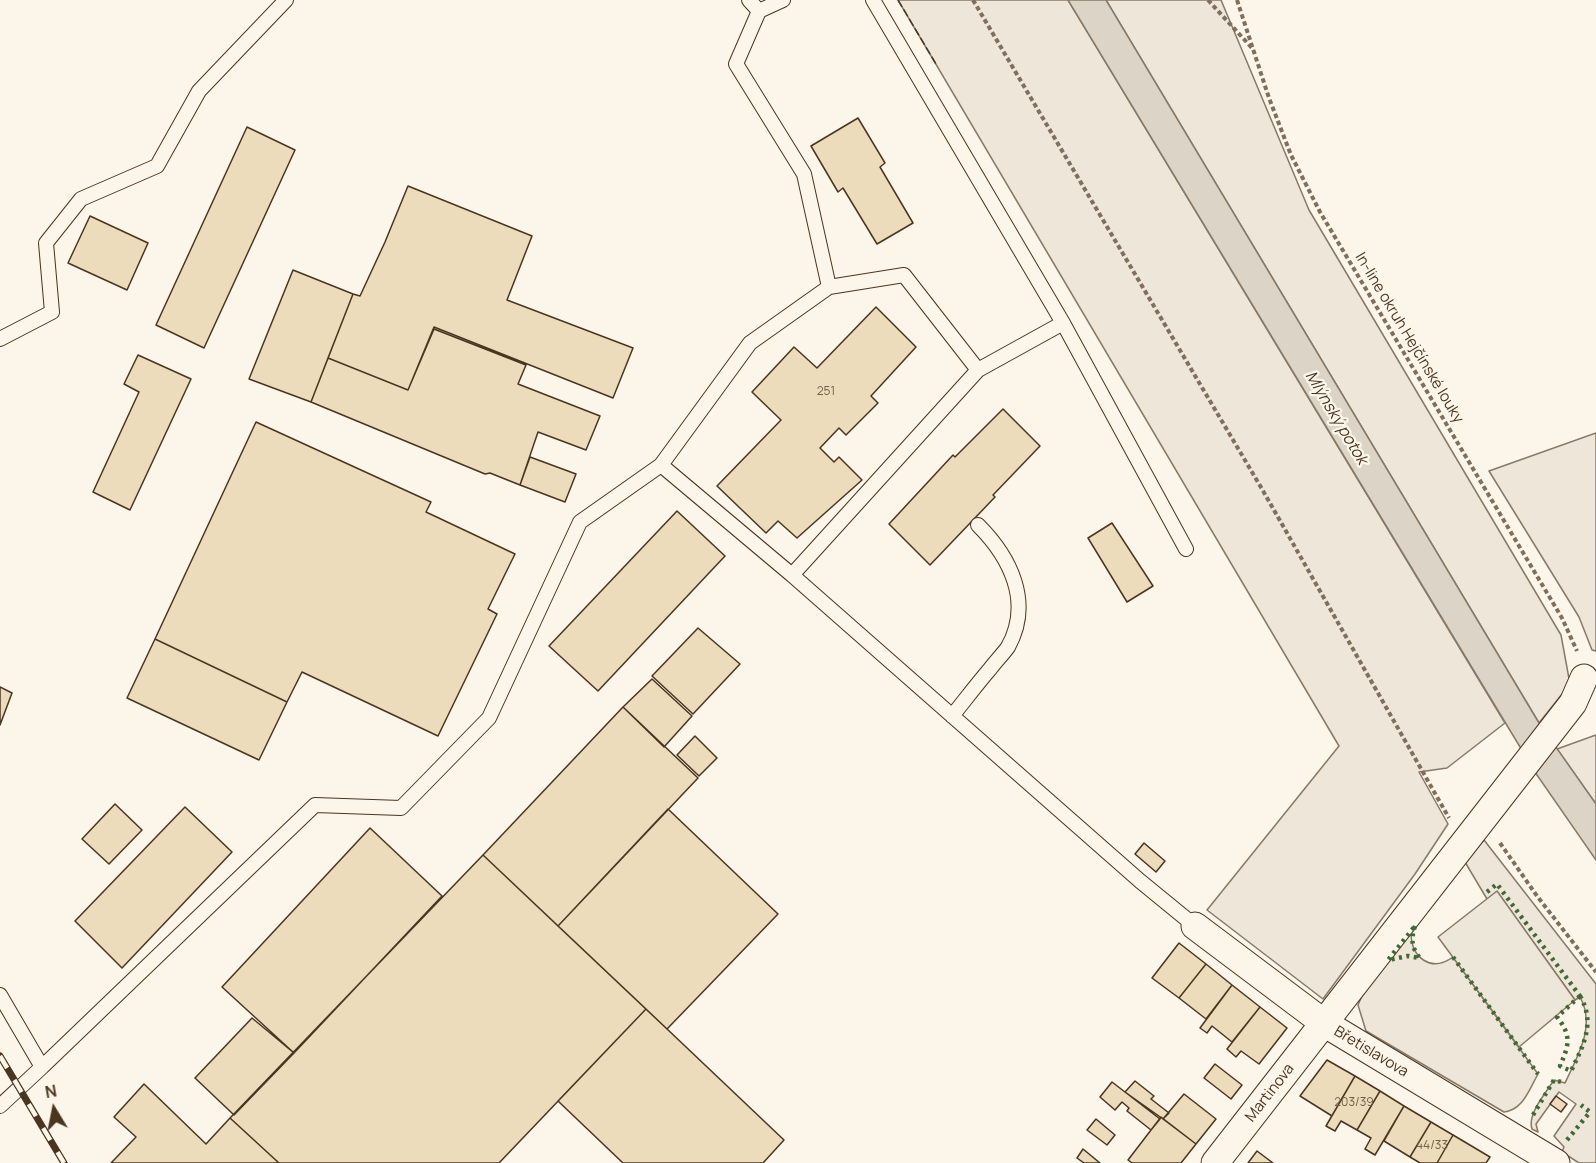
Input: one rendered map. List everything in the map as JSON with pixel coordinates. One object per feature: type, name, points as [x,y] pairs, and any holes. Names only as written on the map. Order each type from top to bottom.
[{"type":"street","name":"Martinova","points":[[1215,1163],[1573,703],[1584,678]]},
{"type":"street","name":"Břetislavova","points":[[1195,926],[1324,1023],[1519,1154],[1556,1163]]},
{"type":"lane","points":[[0,339],[52,312],[46,243],[81,199],[158,166],[200,91],[286,0]]},
{"type":"lane","points":[[749,0],[759,11]]},
{"type":"lane","points":[[783,0],[759,11],[736,64],[804,174],[829,286]]},
{"type":"lane","points":[[873,0],[1063,323],[1186,549]]},
{"type":"lane","points":[[0,1106],[315,805],[401,808],[489,718],[580,522],[661,465],[750,343],[829,286],[903,275],[978,370]]},
{"type":"lane","points":[[792,575],[978,370],[1063,323]]},
{"type":"lane","points":[[661,465],[792,575],[1140,881],[1195,926]]},
{"type":"lane","points":[[952,716],[1007,647],[1016,626],[1019,605],[1012,573],[998,548],[978,525]]},
{"type":"lane","points":[[0,995],[42,1067]]},
{"type":"path","points":[[973,0],[1262,489],[1456,830],[1465,842]]},
{"type":"path","points":[[1208,0],[1254,51]]},
{"type":"path","name":"In-line okruh Hejčínské louky","points":[[1237,0],[1269,98],[1291,155],[1320,212],[1562,618],[1576,648],[1584,678]]},
{"type":"path","points":[[1483,818],[1537,896],[1596,972]]},
{"type":"shaded area","points":[[898,0],[1068,0],[1505,723],[1447,768],[1419,772],[1448,824],[1415,874],[1323,999],[1207,910],[1339,746]]},
{"type":"shaded area","points":[[1106,0],[1221,0],[1309,210],[1561,635],[1570,684],[1539,723]]},
{"type":"shaded area","points":[[1596,433],[1596,651],[1592,650],[1579,617],[1489,471]]},
{"type":"shaded area","points":[[1596,735],[1596,804],[1557,749]]},
{"type":"shaded area","points":[[1484,840],[1596,984],[1596,1163],[1579,1163],[1562,1152],[1564,1147],[1554,1136],[1576,1104],[1559,1092],[1536,1124],[1538,1132],[1532,1129],[1531,1123],[1535,1110],[1554,1080],[1565,1083],[1583,1040],[1586,1019],[1580,997],[1575,1000],[1497,892],[1487,899],[1465,862]]},
{"type":"shaded area","points":[[1497,891],[1575,1000],[1519,1047],[1438,937]]},
{"type":"shaded area","points":[[1411,932],[1414,949],[1424,960],[1437,963],[1445,962],[1453,957],[1538,1074],[1525,1098],[1511,1110],[1504,1112],[1366,1031],[1358,1005],[1365,989]]},
{"type":"water","name":"Mlýnský potok","points":[[1068,0],[1106,0],[1539,723],[1596,804],[1596,860],[1537,775]]},
{"type":"building","points":[[858,118],[885,163],[880,167],[913,223],[877,244],[843,188],[838,192],[811,146]]},
{"type":"building","points":[[247,127],[295,150],[204,348],[156,325]]},
{"type":"building","points":[[408,186],[532,236],[507,300],[633,348],[613,398],[434,327],[408,390],[328,358],[353,294],[360,296]]},
{"type":"building","points":[[90,216],[148,243],[127,290],[68,263]]},
{"type":"building","points":[[293,270],[353,294],[311,402],[249,379]]},
{"type":"building","points":[[876,307],[916,347],[871,396],[878,403],[846,435],[839,428],[820,448],[834,462],[839,457],[862,480],[797,538],[778,521],[766,533],[717,486],[781,420],[752,392],[794,347],[817,368]]},
{"type":"building","points":[[434,329],[526,365],[518,384],[600,416],[586,450],[538,432],[520,485],[490,473],[485,474],[311,402],[328,358],[408,390]]},
{"type":"building","points":[[138,355],[191,379],[130,510],[93,492],[139,392],[124,384]]},
{"type":"building","points":[[1003,409],[1040,446],[930,565],[889,524],[953,455],[955,457]]},
{"type":"building","points":[[256,422],[431,502],[426,512],[515,554],[488,609],[497,614],[438,736],[302,672],[287,702],[155,639]]},
{"type":"building","points":[[530,457],[576,474],[565,502],[520,485]]},
{"type":"building","points":[[677,511],[725,556],[598,691],[549,646]]},
{"type":"building","points":[[1112,523],[1153,586],[1127,602],[1088,538]]},
{"type":"building","points":[[698,628],[740,664],[693,714],[652,676]]},
{"type":"building","points":[[155,639],[287,702],[259,760],[127,698]]},
{"type":"building","points":[[652,679],[692,716],[664,747],[623,707]]},
{"type":"building","points":[[0,687],[12,693],[0,725]]},
{"type":"building","points":[[623,707],[698,778],[558,926],[483,855]]},
{"type":"building","points":[[695,736],[717,758],[699,776],[677,755]]},
{"type":"building","points":[[115,804],[142,830],[109,864],[82,839]]},
{"type":"building","points":[[185,807],[232,852],[122,968],[75,921]]},
{"type":"building","points":[[668,809],[778,914],[667,1029],[558,926]]},
{"type":"building","points":[[370,828],[442,896],[294,1053],[222,987]]},
{"type":"building","points":[[1144,843],[1165,861],[1156,872],[1135,854]]},
{"type":"building","points":[[483,855],[646,1009],[499,1163],[279,1163],[230,1118]]},
{"type":"building","points":[[1179,943],[1206,964],[1179,998],[1152,978]]},
{"type":"building","points":[[1206,964],[1232,985],[1206,1019],[1179,998]]},
{"type":"building","points":[[1232,985],[1260,1007],[1232,1042],[1212,1026],[1207,1033],[1200,1028]]},
{"type":"building","points":[[1260,1007],[1287,1028],[1259,1064],[1241,1051],[1236,1057],[1227,1049]]},
{"type":"building","points":[[646,1009],[784,1140],[763,1163],[623,1163],[558,1101]]},
{"type":"building","points":[[252,1018],[294,1053],[234,1115],[195,1078]]},
{"type":"building","points":[[1327,1060],[1355,1076],[1332,1116],[1300,1096]]},
{"type":"building","points":[[1215,1064],[1242,1085],[1231,1099],[1204,1078]]},
{"type":"building","points":[[1355,1076],[1380,1091],[1357,1130],[1341,1121],[1335,1131],[1326,1126]]},
{"type":"building","points":[[1135,1081],[1154,1096],[1151,1099],[1169,1113],[1163,1119],[1125,1092]]},
{"type":"building","points":[[1112,1082],[1160,1119],[1151,1130],[1127,1111],[1129,1108],[1122,1102],[1115,1110],[1100,1097]]},
{"type":"building","points":[[144,1084],[206,1144],[230,1118],[279,1163],[111,1163],[136,1137],[114,1117]]},
{"type":"building","points":[[1380,1091],[1404,1106],[1375,1155],[1365,1149],[1371,1138],[1357,1130]]},
{"type":"building","points":[[1184,1094],[1216,1119],[1196,1144],[1163,1119]]},
{"type":"building","points":[[1556,1096],[1567,1104],[1561,1112],[1550,1104]]},
{"type":"building","points":[[1404,1106],[1431,1122],[1410,1157],[1384,1141]]},
{"type":"building","points":[[1161,1117],[1196,1144],[1181,1163],[1132,1163],[1128,1160]]},
{"type":"building","points":[[1096,1119],[1115,1135],[1107,1145],[1087,1130]]},
{"type":"building","points":[[1431,1122],[1453,1135],[1437,1163],[1420,1163],[1410,1157]]},
{"type":"building","points":[[1453,1135],[1490,1157],[1486,1163],[1437,1163]]},
{"type":"building","points":[[1083,1149],[1100,1163],[1084,1163],[1077,1158]]},
{"type":"building","points":[[1257,1151],[1273,1163],[1248,1163]]},
{"type":"railway","points":[[0,1056],[64,1163]]},
{"type":"hedge","points":[[1487,892],[1497,884],[1580,996]]},
{"type":"hedge","points":[[1415,926],[1413,943],[1420,958],[1408,956],[1388,960],[1415,926]]},
{"type":"hedge","points":[[1453,957],[1538,1074]]},
{"type":"hedge","points":[[1580,996],[1587,1016],[1586,1034],[1571,1071],[1560,1066],[1568,1041],[1565,1030],[1557,1017],[1580,996]]},
{"type":"hedge","points":[[1533,1115],[1554,1080],[1565,1083]]},
{"type":"hedge","points":[[1567,1140],[1590,1112],[1581,1105]]},
{"type":"fence","points":[[898,0],[936,64]]}]
